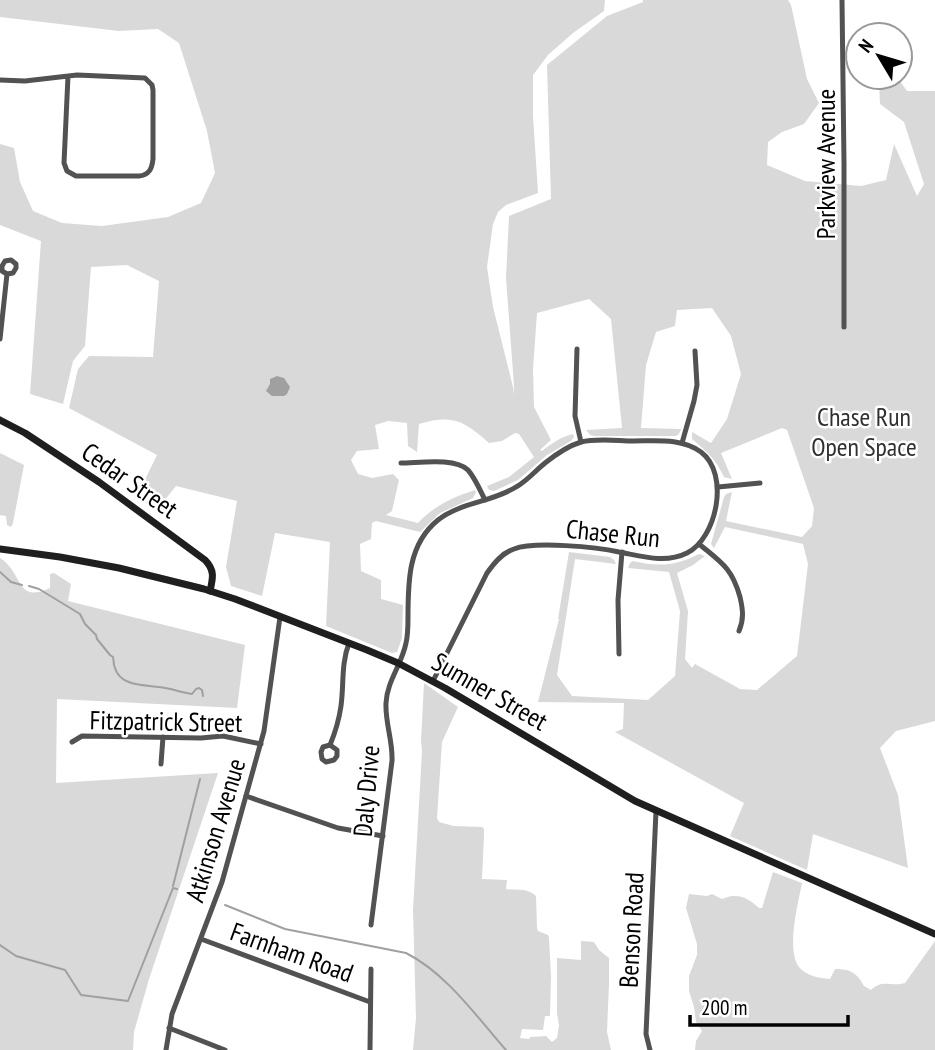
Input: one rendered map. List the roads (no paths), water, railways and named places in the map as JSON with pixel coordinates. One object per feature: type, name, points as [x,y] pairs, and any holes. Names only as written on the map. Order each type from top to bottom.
[{"type":"main road","name":"Cedar Street","points":[[0,419],[99,482],[205,560],[214,574],[210,591]]},
{"type":"main road","name":"Sumner Street","points":[[0,549],[112,566],[210,591],[398,663],[656,811],[935,934]]},
{"type":"street","name":"Parkview Avenue","points":[[842,0],[844,327]]},
{"type":"street","points":[[0,80],[25,81],[68,76],[140,77],[149,81],[153,90],[153,138],[152,167],[148,172],[139,176],[76,176],[67,170],[64,163],[68,76]]},
{"type":"street","points":[[0,339],[7,275]]},
{"type":"street","points":[[577,349],[575,416],[581,442]]},
{"type":"street","points":[[682,443],[697,385],[695,351]]},
{"type":"street","points":[[398,663],[407,642],[410,571],[418,546],[429,529],[453,511],[516,488],[558,454],[581,442],[672,441],[696,449],[708,459],[718,487],[717,499],[706,534],[699,544],[722,564],[734,579],[743,613],[738,631]]},
{"type":"street","points":[[401,463],[453,463],[462,466],[468,471],[485,500]]},
{"type":"street","points":[[718,487],[760,483]]},
{"type":"street","name":"Chase Run","points":[[433,681],[487,573],[502,555],[518,547],[571,546],[645,557],[671,558],[684,555],[699,544]]},
{"type":"street","points":[[619,654],[618,600],[622,552]]},
{"type":"street","name":"Atkinson Avenue","points":[[166,1050],[176,1004],[222,882],[261,744],[268,712],[280,617]]},
{"type":"street","points":[[330,746],[341,708],[344,657],[349,643]]},
{"type":"street","name":"Daly Drive","points":[[371,925],[393,755],[386,700],[398,663]]},
{"type":"street","name":"Fitzpatrick Street","points":[[72,742],[82,736],[223,736],[261,744]]},
{"type":"street","points":[[161,764],[163,737]]},
{"type":"street","points":[[246,796],[325,824],[383,836]]},
{"type":"street","name":"Benson Road","points":[[650,1050],[646,1034],[656,811]]},
{"type":"street","name":"Farnham Road","points":[[201,939],[370,1002]]},
{"type":"street","points":[[370,1050],[371,969]]},
{"type":"street","points":[[169,1028],[225,1050]]},
{"type":"waterway","points":[[0,572],[11,582],[22,585]]},
{"type":"waterway","points":[[29,586],[39,589],[80,614],[85,624],[113,657],[114,667],[122,678],[133,684],[192,694],[199,688],[203,696]]},
{"type":"waterway","points":[[173,886],[200,779]]},
{"type":"waterway","points":[[0,945],[16,956],[65,970],[81,995],[128,1001],[173,888],[177,889]]},
{"type":"waterway","points":[[225,905],[285,929],[406,953],[448,984],[506,1050]]},
{"type":"park label","name":"Chase Run Open Space","points":[[864,431]]}]
